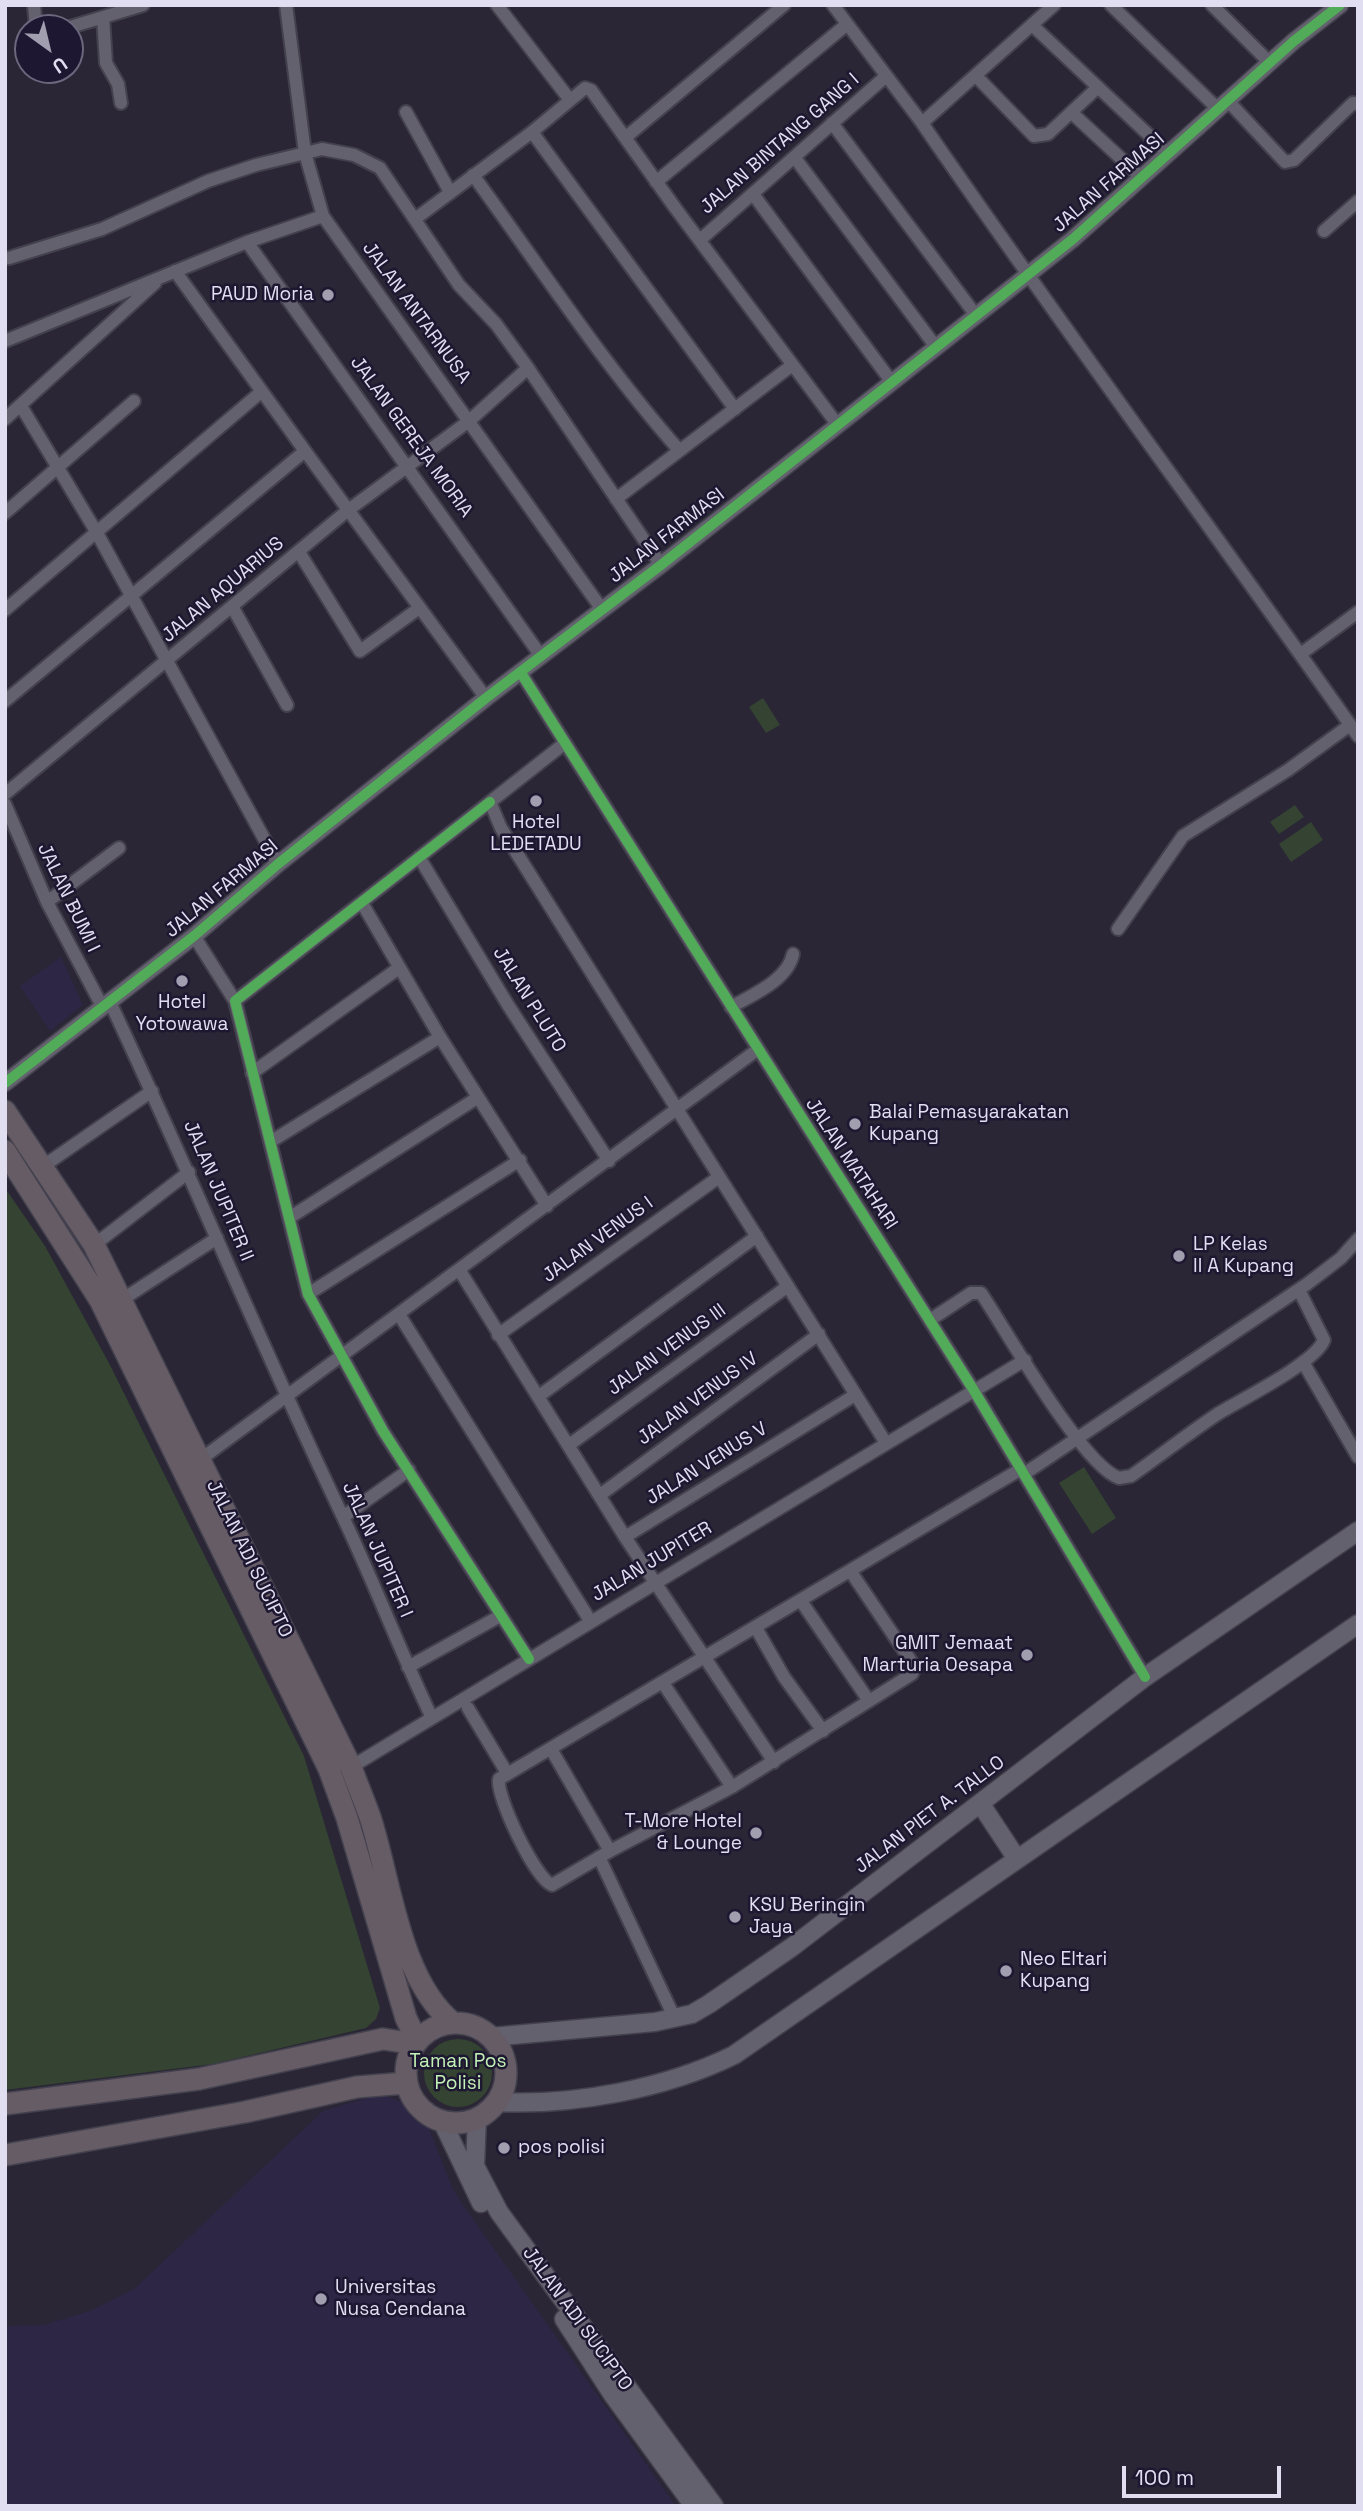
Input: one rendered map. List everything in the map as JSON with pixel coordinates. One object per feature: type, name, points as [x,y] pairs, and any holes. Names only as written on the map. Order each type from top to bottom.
[{"type":"highway","name":"JALAN ADI SUCIPTO","points":[[5,1111],[94,1245],[164,1410],[334,1780],[406,2018],[416,2043]]},
{"type":"highway","name":"JALAN ADI SUCIPTO","points":[[5,1151],[100,1300],[164,1410],[201,1459],[351,1767],[370,1818],[410,1957],[427,1995],[453,2023]]},
{"type":"highway","points":[[453,2023],[467,2024],[491,2037],[502,2052],[506,2069],[504,2087],[496,2102],[477,2118],[466,2122],[442,2121],[419,2106],[406,2083],[408,2056],[416,2043],[440,2025],[453,2023]]},
{"type":"highway","points":[[5,2104],[200,2079],[383,2039],[416,2043]]},
{"type":"highway","points":[[5,2155],[245,2112],[357,2087],[406,2083]]},
{"type":"main road","name":"JALAN PIET A. TALLO","points":[[491,2037],[676,2019],[692,2014],[739,1986],[1145,1677],[1358,1531]]},
{"type":"main road","points":[[496,2102],[533,2104],[613,2092],[681,2078],[707,2068],[779,2027],[1017,1858],[1358,1624]]},
{"type":"main road","points":[[980,1803],[1017,1858]]},
{"type":"main road","name":"JALAN ADI SUCIPTO","points":[[477,2118],[475,2166],[499,2213],[714,2506]]},
{"type":"main road","name":"JALAN ADI SUCIPTO","points":[[442,2121],[462,2169],[488,2214],[694,2506]]},
{"type":"street","points":[[84,23],[143,5]]},
{"type":"street","name":"JALAN ANTARNUSA","points":[[286,5],[305,153],[323,216],[601,608]]},
{"type":"street","points":[[497,5],[570,100]]},
{"type":"street","points":[[626,137],[784,5]]},
{"type":"street","points":[[833,5],[922,123],[1027,276],[1302,653],[1358,736]]},
{"type":"street","points":[[922,123],[1054,5]]},
{"type":"street","points":[[1111,5],[1285,162],[1294,160],[1353,103],[1358,104]]},
{"type":"street","points":[[1212,5],[1270,63]]},
{"type":"street","name":"JALAN FARMASI","points":[[5,1083],[194,936],[278,864],[486,698],[661,565],[975,314],[1027,276],[1340,5]]},
{"type":"street","points":[[103,17],[106,63],[118,84],[121,103]]},
{"type":"street","points":[[1032,24],[1169,154]]},
{"type":"street","points":[[656,182],[846,25]]},
{"type":"street","points":[[976,76],[1030,135],[1048,134],[1097,88]]},
{"type":"street","name":"JALAN BINTANG GANG I","points":[[700,240],[885,77]]},
{"type":"street","points":[[415,219],[589,87],[791,366],[837,424]]},
{"type":"street","points":[[406,112],[450,192]]},
{"type":"street","points":[[1072,113],[1142,178]]},
{"type":"street","points":[[832,123],[975,314]]},
{"type":"street","points":[[532,132],[735,409]]},
{"type":"street","points":[[9,258],[102,229],[208,181],[305,153],[322,149],[335,151],[380,168],[459,285],[496,324],[528,368],[661,565]]},
{"type":"street","points":[[795,158],[936,347]]},
{"type":"street","points":[[473,175],[568,306],[592,344],[680,450]]},
{"type":"street","points":[[753,194],[891,381]]},
{"type":"street","points":[[1324,231],[1358,201]]},
{"type":"street","points":[[5,341],[247,242],[323,216]]},
{"type":"street","name":"JALAN GEREJA MORIA","points":[[247,242],[408,465],[541,656]]},
{"type":"street","points":[[176,271],[418,609],[486,698]]},
{"type":"street","points":[[5,419],[142,298],[157,280]]},
{"type":"street","points":[[615,499],[791,366]]},
{"type":"street","name":"JALAN AQUARIUS","points":[[5,794],[167,664],[348,511],[469,421],[528,368]]},
{"type":"street","points":[[5,610],[261,392]]},
{"type":"street","points":[[5,513],[134,401]]},
{"type":"street","points":[[21,406],[97,533],[278,864]]},
{"type":"street","points":[[5,701],[130,594],[305,451]]},
{"type":"street","points":[[299,551],[360,651],[418,609]]},
{"type":"street","points":[[233,608],[288,705]]},
{"type":"street","points":[[1302,653],[1357,614]]},
{"type":"street","name":"JALAN MATAHARI","points":[[521,673],[930,1320],[1145,1677]]},
{"type":"street","points":[[1118,929],[1183,836],[1288,770],[1350,725]]},
{"type":"street","points":[[235,1001],[565,743]]},
{"type":"street","points":[[490,802],[501,828],[886,1443]]},
{"type":"street","name":"JALAN BUMI I","points":[[5,804],[47,902],[106,1003]]},
{"type":"street","points":[[47,902],[119,848]]},
{"type":"street","name":"JALAN PLUTO","points":[[419,857],[508,1005],[609,1161]]},
{"type":"street","points":[[362,903],[477,1098],[520,1160],[547,1206]]},
{"type":"street","points":[[194,936],[235,1001],[308,1294],[342,1359],[409,1470],[529,1658]]},
{"type":"street","points":[[731,1007],[777,978],[789,966],[793,954]]},
{"type":"street","points":[[252,1073],[399,968]]},
{"type":"street","name":"JALAN JUPITER II","points":[[106,1003],[152,1091],[189,1172],[286,1399]]},
{"type":"street","points":[[270,1142],[440,1037]]},
{"type":"street","points":[[201,1459],[342,1359],[757,1050]]},
{"type":"street","points":[[42,1167],[152,1091]]},
{"type":"street","points":[[289,1218],[477,1098]]},
{"type":"street","points":[[308,1294],[520,1160]]},
{"type":"street","points":[[94,1245],[189,1172]]},
{"type":"street","name":"JALAN VENUS I","points":[[498,1335],[719,1177]]},
{"type":"street","points":[[538,1396],[757,1236]]},
{"type":"street","points":[[120,1301],[217,1238]]},
{"type":"street","points":[[851,1572],[915,1667],[912,1674],[732,1787],[605,1854],[559,1883],[547,1883],[540,1877],[499,1792],[499,1779],[507,1773],[551,1749],[801,1601],[1078,1440],[1299,1290],[1341,1258],[1358,1239]]},
{"type":"street","points":[[460,1271],[625,1536],[774,1762]]},
{"type":"street","name":"JALAN VENUS III","points":[[569,1446],[788,1286]]},
{"type":"street","points":[[930,1320],[978,1291],[1078,1440],[1113,1476],[1131,1476],[1222,1411],[1303,1362],[1324,1340],[1299,1290]]},
{"type":"street","points":[[400,1316],[590,1622]]},
{"type":"street","name":"JALAN VENUS IV","points":[[600,1495],[819,1335]]},
{"type":"street","name":"JALAN JUPITER","points":[[351,1767],[1025,1360]]},
{"type":"street","points":[[1303,1362],[1358,1457]]},
{"type":"street","name":"JALAN VENUS V","points":[[625,1536],[855,1395]]},
{"type":"street","name":"JALAN JUPITER I","points":[[286,1399],[343,1517],[432,1718]]},
{"type":"street","points":[[343,1517],[409,1470]]},
{"type":"street","points":[[801,1601],[869,1701]]},
{"type":"street","points":[[408,1667],[500,1616]]},
{"type":"street","points":[[756,1628],[784,1677],[823,1731]]},
{"type":"street","points":[[663,1683],[732,1787]]},
{"type":"street","points":[[468,1708],[507,1773]]},
{"type":"street","points":[[551,1749],[605,1854],[676,2019]]},
{"type":"shaded area","points":[[61,957],[83,1005],[50,1031],[20,986]]},
{"type":"shaded area","name":"Universitas Nusa Cendana","points":[[380,2094],[402,2102],[427,2123],[452,2187],[463,2205],[676,2506],[5,2506],[5,2326],[44,2325],[92,2310],[134,2289],[323,2111]]},
{"type":"green space","points":[[763,698],[780,725],[766,733],[749,707]]},
{"type":"green space","points":[[1295,805],[1304,817],[1279,834],[1270,822]]},
{"type":"green space","points":[[1311,822],[1323,840],[1291,862],[1279,844]]},
{"type":"green space","points":[[5,1188],[45,1246],[110,1365],[304,1756],[380,2008],[376,2019],[366,2028],[213,2064],[5,2090]]},
{"type":"green space","points":[[1084,1467],[1116,1518],[1092,1534],[1059,1483]]},
{"type":"green space","name":"Taman Pos Polisi","points":[[458,2039],[471,2041],[482,2049],[490,2060],[490,2086],[482,2097],[471,2105],[458,2107],[445,2105],[434,2097],[426,2086],[424,2073],[426,2060],[434,2049],[445,2041]]},
{"type":"cycle path","points":[[5,1083],[194,936],[278,864],[486,698],[661,565],[1073,239],[1294,41],[1340,5]]},
{"type":"cycle path","points":[[521,673],[973,1389],[1145,1677]]},
{"type":"cycle path","points":[[490,802],[235,1001],[308,1294],[383,1431],[529,1659]]},
{"type":"place","name":"PAUD Moria","points":[[328,295]]},
{"type":"place","name":"Hotel LEDETADU","points":[[536,801]]},
{"type":"place","name":"Hotel Yotowawa","points":[[182,981]]},
{"type":"place","name":"Balai Pemasyarakatan Kupang","points":[[855,1124]]},
{"type":"place","name":"LP Kelas II A Kupang","points":[[1179,1256]]},
{"type":"place","name":"GMIT Jemaat Marturia Oesapa","points":[[1027,1655]]},
{"type":"place","name":"T-More Hotel & Lounge","points":[[756,1833]]},
{"type":"place","name":"KSU Beringin Jaya","points":[[735,1917]]},
{"type":"place","name":"Neo Eltari Kupang","points":[[1006,1971]]},
{"type":"place","name":"pos polisi","points":[[504,2148]]},
{"type":"place","name":"Universitas Nusa Cendana","points":[[321,2299]]}]
